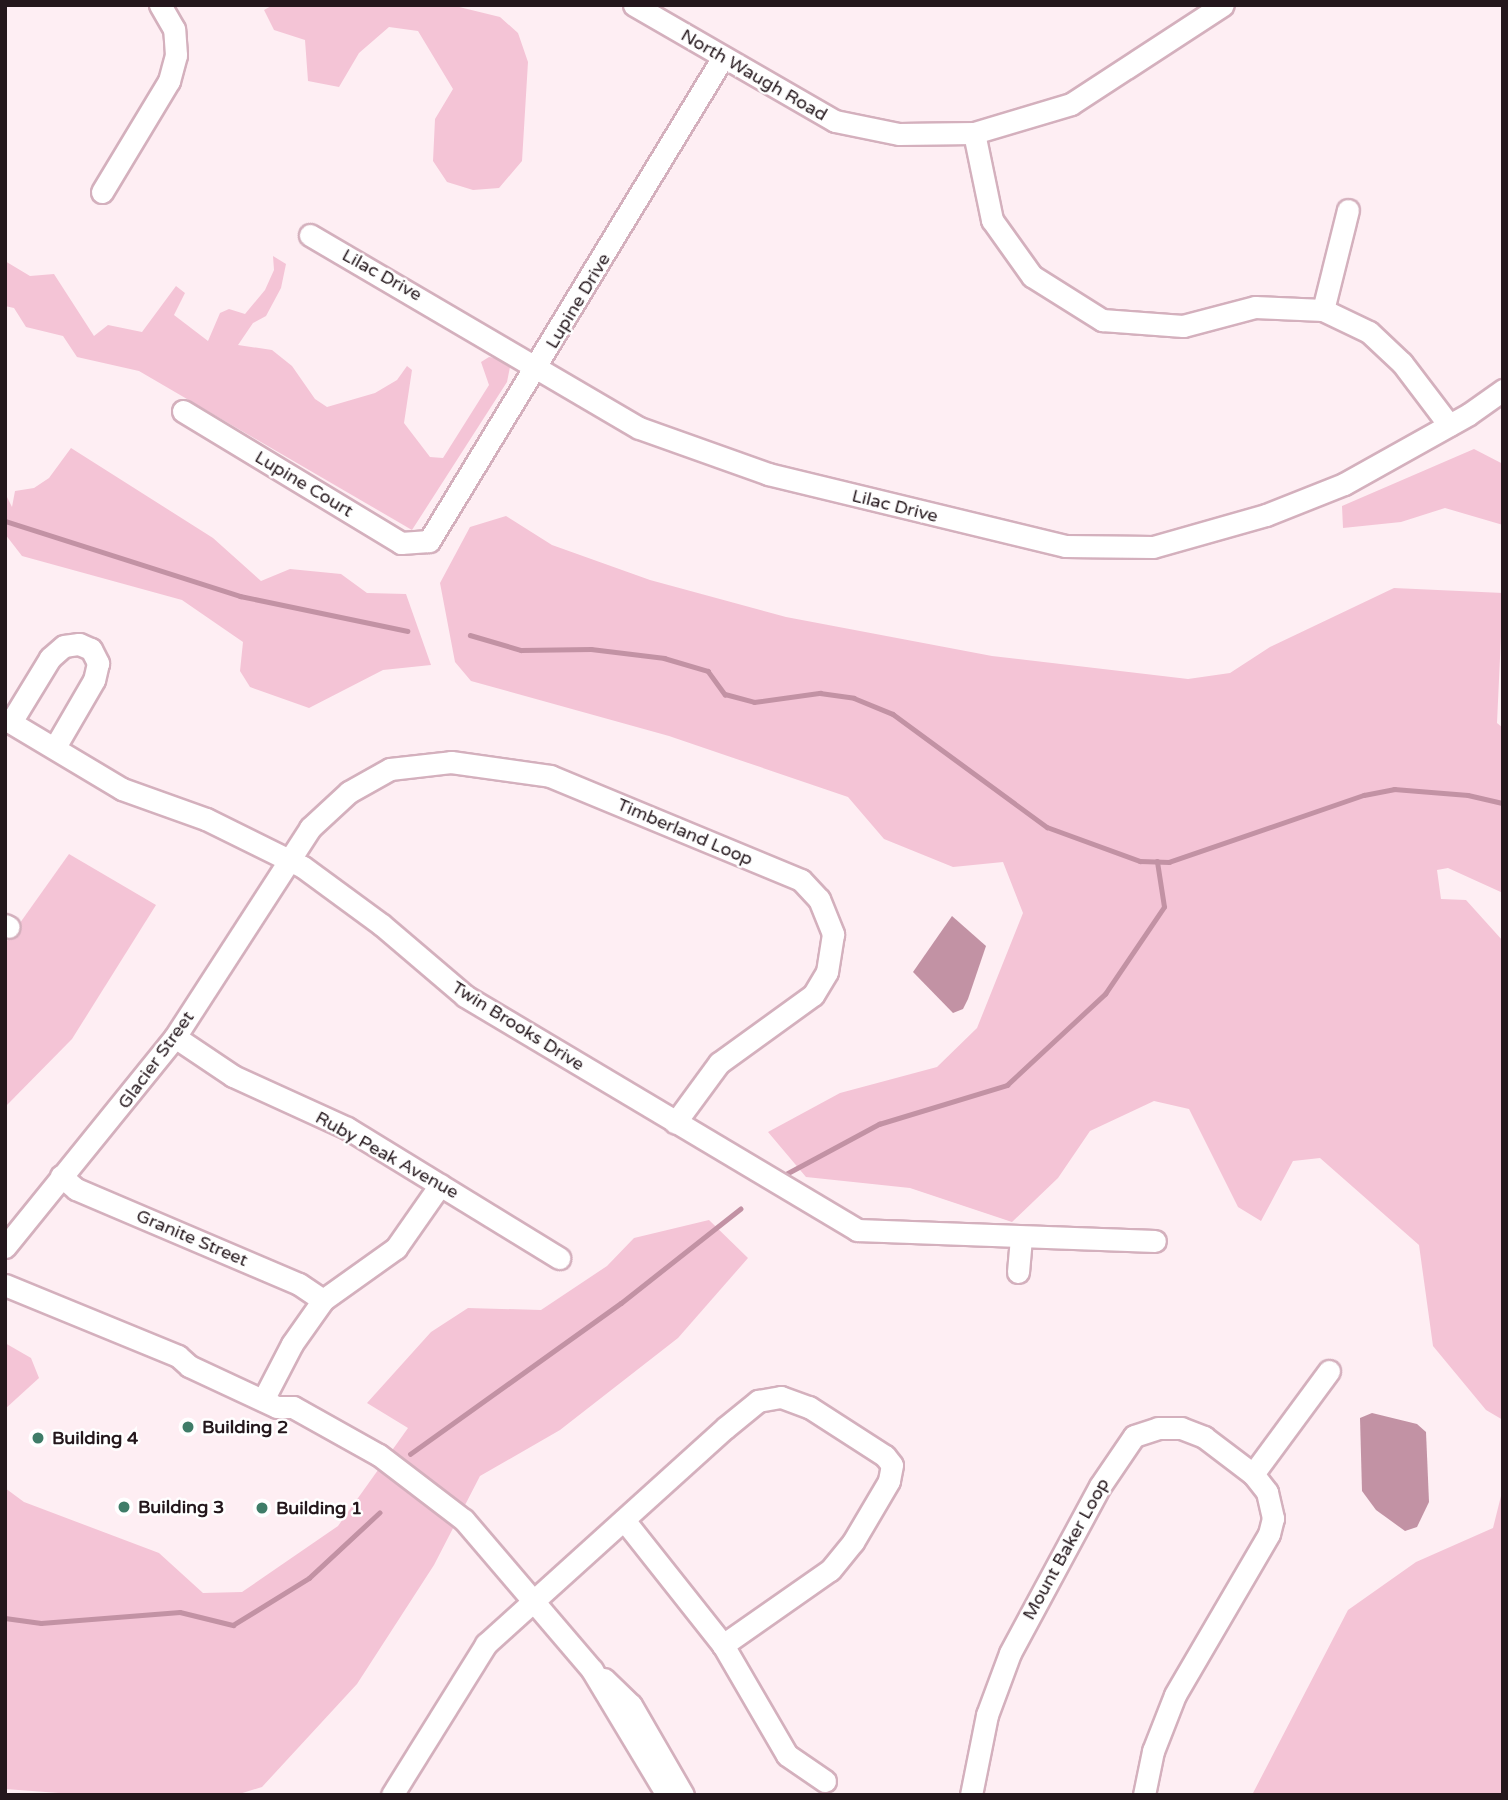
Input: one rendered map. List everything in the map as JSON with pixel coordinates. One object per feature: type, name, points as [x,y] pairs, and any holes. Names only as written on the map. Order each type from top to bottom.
[{"type":"street","points":[[102,192],[169,81],[176,55],[174,29],[160,5]]},
{"type":"street","name":"North Waugh Road","points":[[634,5],[835,121],[900,134],[974,133],[1071,104],[1223,5]]},
{"type":"street","name":"Lupine Drive","points":[[429,541],[537,368],[723,57]]},
{"type":"street","points":[[974,133],[992,220],[1032,276],[1102,320],[1183,326],[1255,307],[1323,310],[1369,332],[1402,363],[1449,425]]},
{"type":"street","points":[[1323,310],[1348,209]]},
{"type":"street","name":"Lilac Drive","points":[[310,235],[639,428],[768,474],[1002,534],[1114,549],[1176,543],[1266,515],[1344,484],[1449,425],[1503,390]]},
{"type":"street","name":"Lupine Court","points":[[183,411],[401,543],[429,541]]},
{"type":"street","points":[[8,721],[50,658],[64,646],[79,644],[91,649],[98,663],[94,680],[55,747]]},
{"type":"street","name":"Twin Brooks Drive","points":[[8,721],[122,789],[206,819],[291,860],[382,925],[465,996],[857,1230],[1155,1241]]},
{"type":"street","name":"Timberland Loop","points":[[291,860],[310,828],[369,779],[390,769],[451,762],[550,776],[801,880],[820,899],[833,934],[827,972],[813,995],[719,1063],[675,1123]]},
{"type":"street","name":"Glacier Street","points":[[5,1247],[61,1176],[123,1106],[175,1037],[291,860]]},
{"type":"street","name":"Ruby Peak Avenue","points":[[175,1037],[233,1076],[347,1128],[559,1258]]},
{"type":"street","name":"Granite Street","points":[[61,1176],[76,1189],[299,1284],[323,1300]]},
{"type":"street","points":[[270,1404],[292,1344],[323,1300],[396,1248],[440,1185]]},
{"type":"street","points":[[1018,1272],[1021,1238]]},
{"type":"street","points":[[5,1287],[178,1356],[189,1366],[270,1404],[281,1416],[369,1463],[451,1524],[471,1531],[536,1600],[592,1670],[667,1795]]},
{"type":"street","points":[[1253,1474],[1329,1371]]},
{"type":"street","points":[[392,1795],[486,1644],[758,1401],[781,1397],[809,1407],[885,1456],[892,1465],[889,1481],[853,1542],[830,1570],[723,1644]]},
{"type":"street","name":"Mount Baker Loop","points":[[971,1795],[987,1715],[1010,1653],[1100,1486],[1134,1436],[1158,1428],[1181,1429],[1204,1437],[1253,1474],[1271,1504],[1269,1534],[1175,1695],[1153,1751],[1144,1795]]},
{"type":"street","points":[[624,1520],[723,1644],[787,1755],[825,1781]]},
{"type":"street","points":[[592,1670],[622,1691],[682,1795]]},
{"type":"shaded area","points":[[273,5],[451,5],[500,17],[518,33],[528,62],[522,161],[499,188],[473,190],[447,182],[433,161],[435,119],[453,89],[418,31],[389,27],[359,53],[339,87],[308,81],[305,40],[274,30],[264,10]]},
{"type":"shaded area","points":[[273,256],[286,264],[281,288],[266,316],[253,323],[238,345],[272,350],[292,366],[315,399],[327,407],[375,393],[397,380],[407,366],[412,370],[404,423],[430,457],[443,458],[489,385],[481,362],[489,357],[502,359],[510,367],[507,382],[412,530],[139,371],[77,357],[63,336],[26,327],[14,308],[5,306],[5,261],[30,276],[54,274],[94,336],[108,325],[142,332],[176,286],[185,293],[174,315],[208,341],[220,313],[229,309],[245,314],[265,290],[274,270]]},
{"type":"shaded area","points":[[71,448],[213,538],[261,581],[290,569],[341,574],[367,593],[406,594],[431,665],[383,670],[309,708],[250,687],[240,671],[243,642],[182,600],[22,556],[5,534],[5,493],[12,507],[15,491],[34,488],[49,478]]},
{"type":"shaded area","points":[[1474,449],[1503,464],[1503,525],[1445,508],[1401,522],[1343,528],[1342,506]]},
{"type":"shaded area","points":[[506,516],[552,545],[650,580],[786,617],[992,656],[1188,679],[1230,673],[1270,647],[1394,588],[1503,593],[1497,723],[1503,728],[1503,893],[1448,868],[1437,870],[1441,899],[1466,900],[1503,941],[1503,1420],[1486,1410],[1433,1346],[1419,1245],[1320,1158],[1293,1161],[1261,1221],[1238,1207],[1189,1109],[1154,1101],[1090,1131],[1058,1178],[1012,1222],[910,1188],[806,1177],[768,1132],[840,1093],[937,1067],[977,1028],[1023,913],[1003,862],[953,867],[884,839],[848,797],[669,736],[471,681],[455,662],[440,583],[470,527]]},
{"type":"shaded area","points":[[69,854],[156,905],[72,1039],[5,1107],[5,944]]},
{"type":"shaded area","points":[[952,916],[986,946],[968,999],[963,1009],[953,1013],[913,972]]},
{"type":"shaded area","points":[[709,1220],[748,1258],[678,1338],[560,1430],[480,1476],[434,1565],[357,1684],[262,1787],[236,1795],[86,1795],[5,1789],[5,1488],[24,1502],[159,1553],[203,1593],[242,1592],[338,1526],[408,1428],[367,1403],[431,1332],[468,1308],[541,1310],[607,1266],[634,1238]]},
{"type":"shaded area","points":[[5,1343],[31,1358],[39,1378],[5,1409]]},
{"type":"shaded area","points":[[1372,1413],[1417,1424],[1426,1432],[1429,1502],[1417,1527],[1405,1531],[1376,1510],[1362,1491],[1360,1418]]},
{"type":"shaded area","points":[[1503,1488],[1503,1795],[1252,1795],[1348,1610],[1416,1562],[1493,1528]]},
{"type":"waterway","points":[[5,521],[240,596],[407,631]]},
{"type":"waterway","points":[[470,635],[521,650],[591,649],[664,658],[708,671],[725,694],[754,702],[820,693],[854,698],[893,714],[1047,827],[1140,861],[1169,862],[1364,795],[1394,789],[1468,795],[1503,803]]},
{"type":"waterway","points":[[786,1174],[879,1124],[1007,1085],[1105,994],[1164,907],[1157,862]]},
{"type":"waterway","points":[[410,1454],[621,1303],[740,1209]]},
{"type":"waterway","points":[[5,1618],[41,1623],[180,1612],[233,1625],[309,1578],[379,1513]]},
{"type":"place","name":"Building 2","points":[[188,1427]]},
{"type":"place","name":"Building 4","points":[[38,1438]]},
{"type":"place","name":"Building 3","points":[[124,1507]]},
{"type":"place","name":"Building 1","points":[[262,1508]]}]
